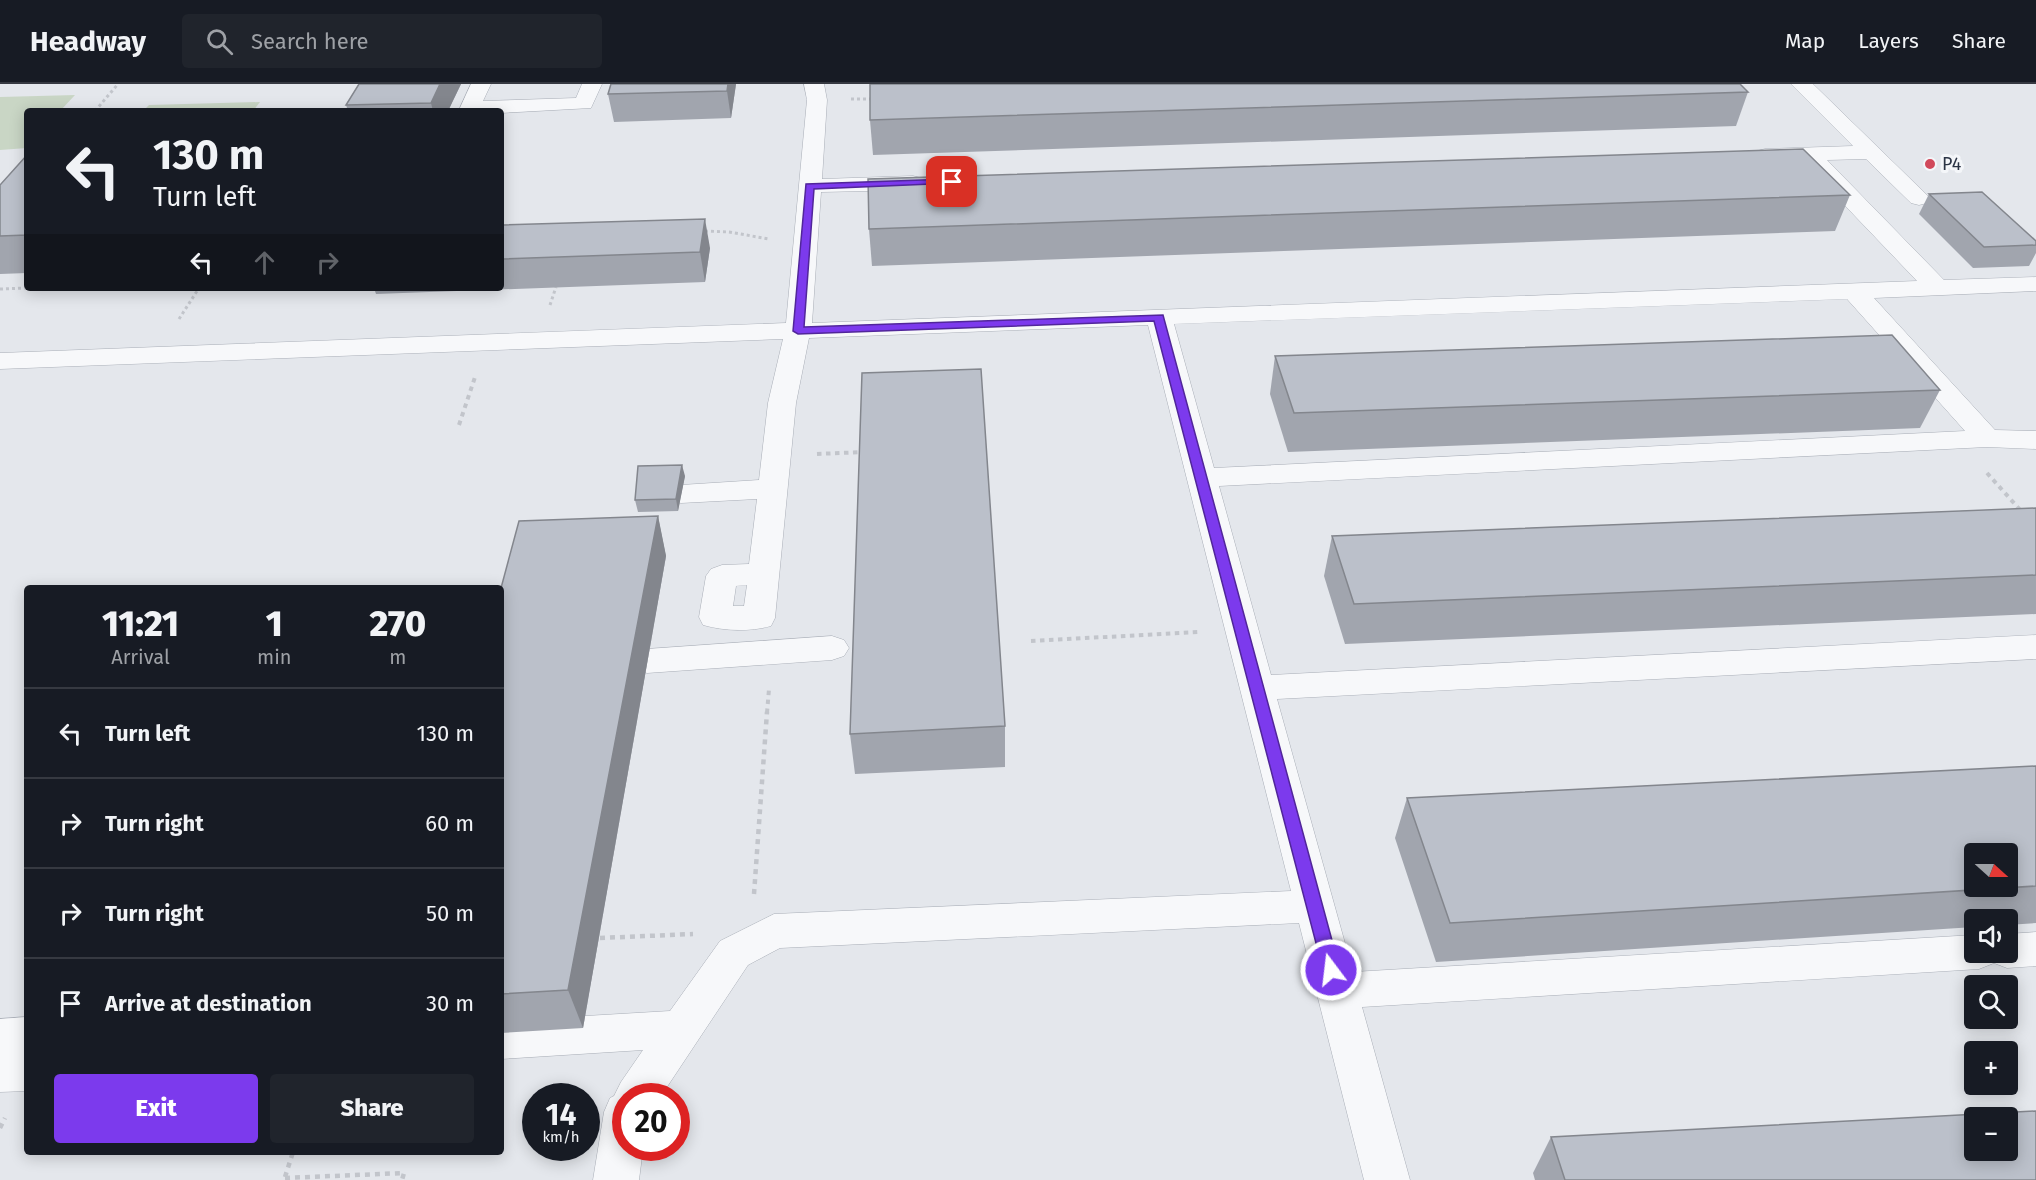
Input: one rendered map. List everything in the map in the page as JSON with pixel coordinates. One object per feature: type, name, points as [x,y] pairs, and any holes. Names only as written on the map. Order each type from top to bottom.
[{"type":"lane","points":[[481,84],[470,108],[584,104],[592,84]]},
{"type":"lane","points":[[1801,84],[1919,198]]},
{"type":"lane","points":[[764,574],[782,403],[798,331],[816,92]]},
{"type":"lane","points":[[1749,156],[1872,152]]},
{"type":"lane","points":[[1808,154],[1938,288]]},
{"type":"lane","points":[[809,186],[928,182]]},
{"type":"lane","points":[[0,361],[2036,284]]},
{"type":"lane","points":[[1854,291],[1987,438]]},
{"type":"lane","points":[[1159,317],[1387,1180]]},
{"type":"lane","points":[[1202,478],[1987,438],[2036,440]]},
{"type":"lane","points":[[681,494],[773,489]]},
{"type":"lane","points":[[1257,688],[2036,647]]},
{"type":"lane","points":[[647,661],[832,648]]},
{"type":"lane","points":[[645,1083],[734,953],[774,931],[1315,906]]},
{"type":"lane","points":[[2018,950],[2036,949]]},
{"type":"lane","points":[[1337,991],[1964,953]]},
{"type":"lane","points":[[504,1040],[682,1029]]},
{"type":"lane","points":[[0,1038],[24,1036]]},
{"type":"lane","points":[[0,1072],[24,1071]]},
{"type":"lane","points":[[616,1180],[619,1161]]},
{"type":"path","points":[[98,108],[118,84]]},
{"type":"path","points":[[816,92],[877,99]]},
{"type":"path","points":[[705,231],[729,232],[805,246]]},
{"type":"path","points":[[0,289],[24,288]]},
{"type":"path","points":[[459,425],[487,343]]},
{"type":"path","points":[[1957,440],[2028,519]]},
{"type":"path","points":[[776,455],[865,452]]},
{"type":"path","points":[[1031,641],[1241,629]]},
{"type":"path","points":[[754,897],[772,652]]},
{"type":"path","points":[[600,938],[702,934]]},
{"type":"path","points":[[292,1155],[285,1179],[404,1173],[402,1180]]},
{"type":"green space","points":[[75,95],[63,108],[24,108],[24,148],[0,150],[0,97]]},
{"type":"green space","points":[[260,102],[255,108],[146,108],[149,105]]},
{"type":"building","points":[[359,84],[440,84],[431,103],[346,105]]},
{"type":"building","points":[[611,84],[728,84],[727,91],[608,94]]},
{"type":"building","points":[[870,84],[1740,84],[1748,92],[870,120]]},
{"type":"building","points":[[1803,149],[1850,195],[869,229],[868,179]]},
{"type":"building","points":[[24,158],[24,235],[0,236],[0,185]]},
{"type":"building","points":[[1982,192],[2036,241],[2036,245],[1984,247],[1929,194]]},
{"type":"building","points":[[705,219],[700,252],[504,259],[504,225]]},
{"type":"building","points":[[1892,335],[1940,390],[1294,413],[1275,356]]},
{"type":"building","points":[[981,369],[1005,726],[850,734],[862,373]]},
{"type":"building","points":[[682,465],[676,499],[635,500],[638,466]]},
{"type":"building","points":[[2036,508],[2036,575],[1354,604],[1332,536]]},
{"type":"building","points":[[658,516],[568,990],[504,994],[504,585],[502,585],[519,521]]},
{"type":"building","points":[[2036,766],[2036,886],[2018,887],[2018,843],[1964,843],[1964,891],[1450,923],[1407,798]]},
{"type":"building","points":[[2036,1111],[2036,1180],[1565,1180],[1551,1137],[1964,1115],[1964,1161],[2018,1161],[2018,1112]]},
{"type":"place","name":"P4","points":[[1930,164]]},
{"type":"route","points":[[952,182],[809,186],[798,331],[1159,317],[1331,970]]}]
